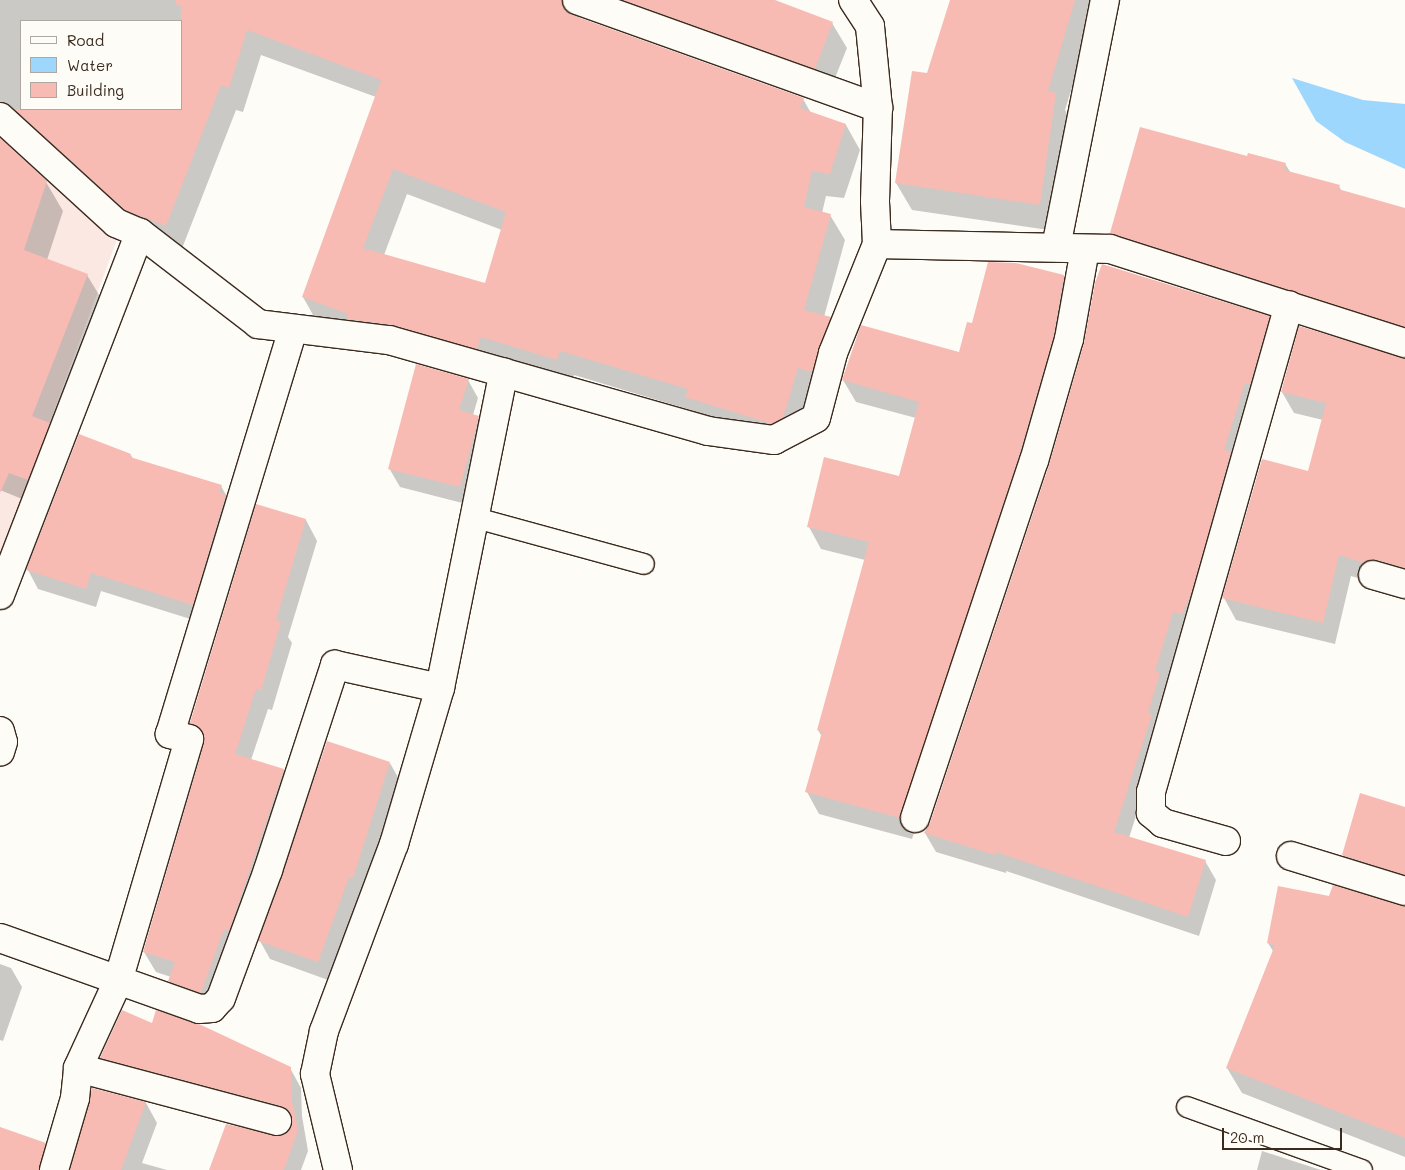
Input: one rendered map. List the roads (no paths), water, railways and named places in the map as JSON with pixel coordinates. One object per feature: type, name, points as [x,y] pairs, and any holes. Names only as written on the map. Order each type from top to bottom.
[{"type":"street","points":[[577,0],[878,108]]},
{"type":"street","points":[[0,117],[116,223],[140,233],[258,324],[389,340],[708,431],[774,440],[816,418],[833,353],[877,244],[878,108],[870,26],[853,0]]},
{"type":"street","points":[[1056,247],[1105,0]]},
{"type":"street","points":[[0,596],[140,233]]},
{"type":"street","points":[[877,244],[1110,249],[1405,343]]},
{"type":"street","points":[[915,818],[1034,461],[1068,339],[1085,249]]},
{"type":"street","points":[[1226,840],[1163,823],[1151,813],[1151,792],[1289,305]]},
{"type":"street","points":[[54,1170],[76,1098],[78,1068],[118,981],[190,739],[170,734],[293,329]]},
{"type":"street","points":[[338,1170],[315,1074],[324,1031],[394,844],[440,688],[476,518],[504,372]]},
{"type":"street","points":[[1373,575],[1405,584]]},
{"type":"street","points":[[0,938],[199,1009],[212,1008],[222,998],[268,870],[335,666],[440,688]]},
{"type":"street","points":[[0,731],[3,742],[0,752]]},
{"type":"street","points":[[1290,856],[1405,891]]},
{"type":"street","points":[[78,1068],[276,1121]]},
{"type":"lane","points":[[476,518],[644,564]]},
{"type":"lane","points":[[1188,1107],[1362,1170]]},
{"type":"water","points":[[1292,78],[1363,100],[1405,104],[1405,169],[1345,142],[1316,121]]}]
